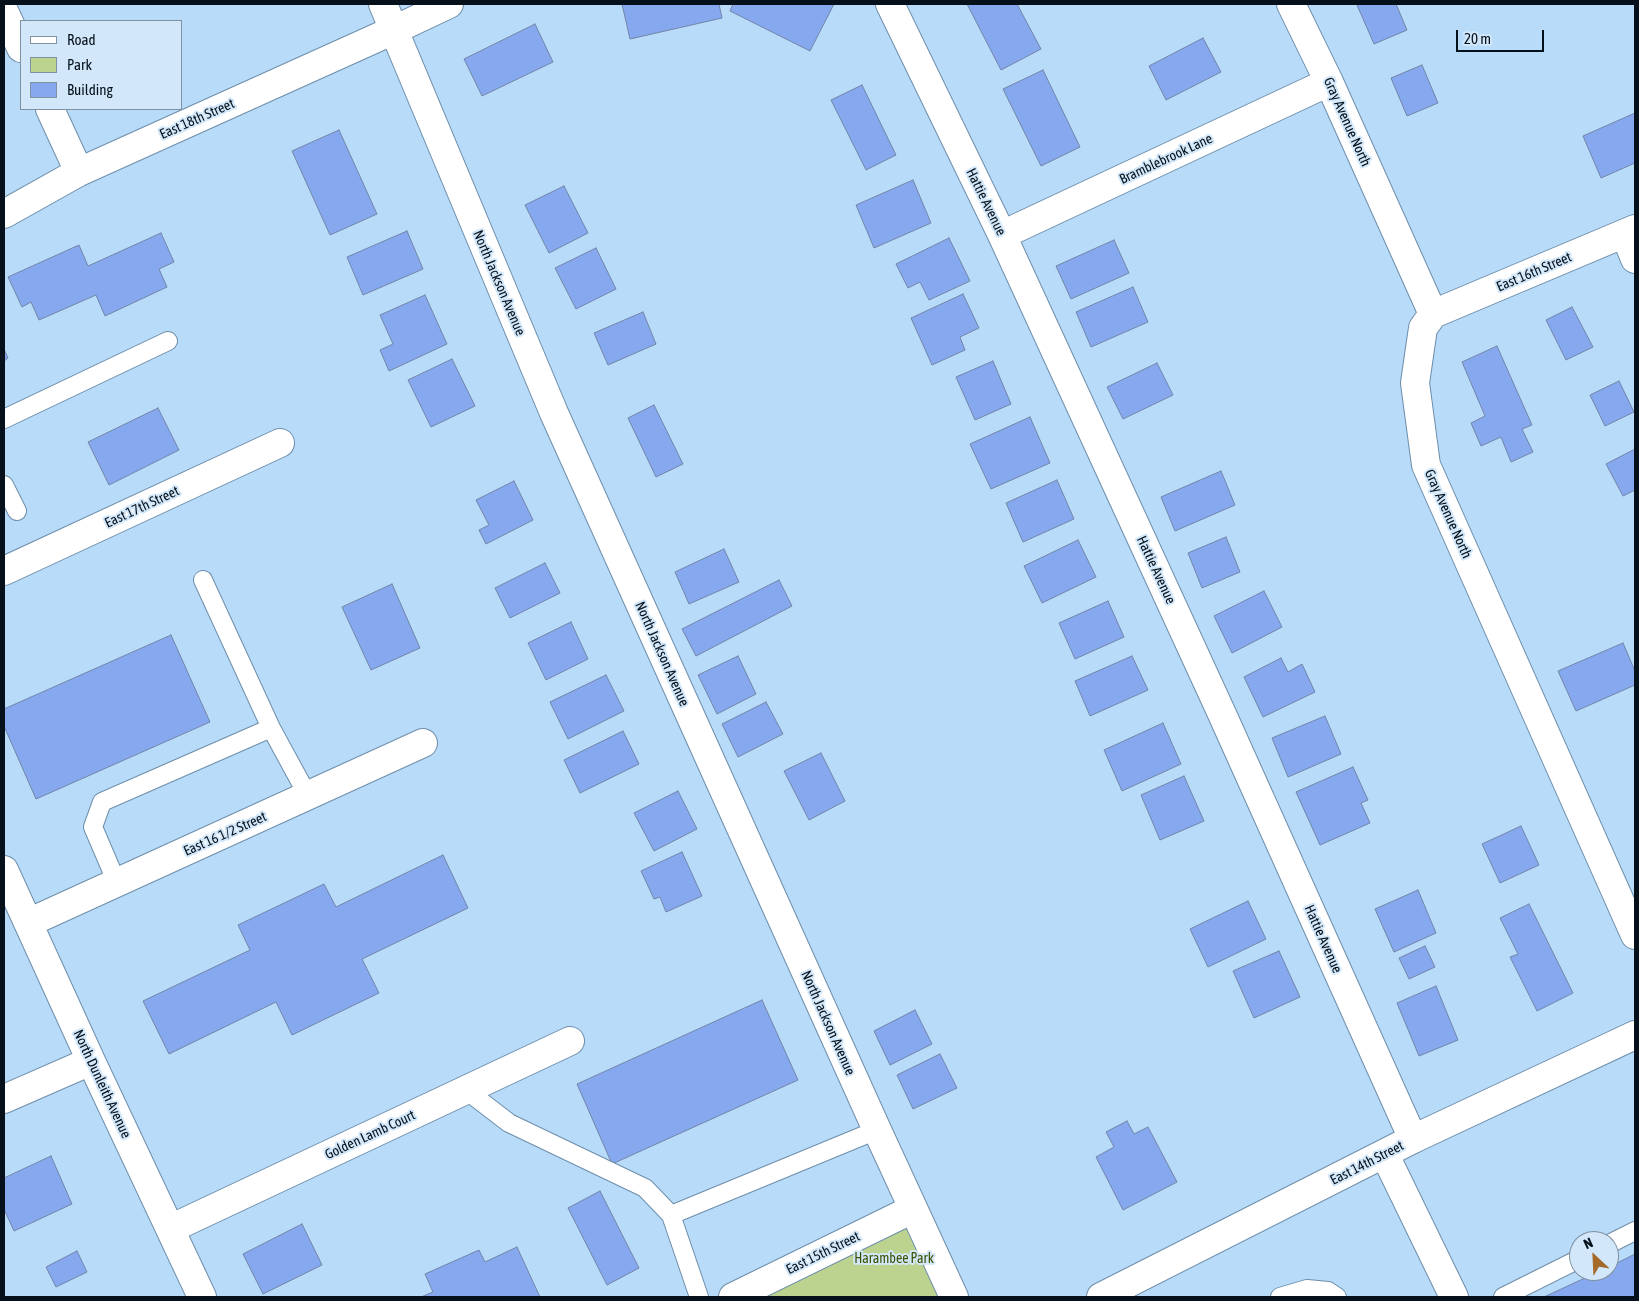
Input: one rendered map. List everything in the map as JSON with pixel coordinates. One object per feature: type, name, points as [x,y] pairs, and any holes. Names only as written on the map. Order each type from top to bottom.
[{"type":"street","name":"North Jackson Avenue","points":[[383,4],[554,413],[954,1297]]},
{"type":"street","points":[[394,30],[449,4]]},
{"type":"street","name":"Hattie Avenue","points":[[890,4],[1002,235],[1226,723],[1413,1140]]},
{"type":"street","name":"Gray Avenue North","points":[[1291,4],[1329,82],[1433,314],[1423,328],[1415,383],[1426,466],[1635,935]]},
{"type":"street","points":[[4,11],[20,46]]},
{"type":"street","name":"East 18th Street","points":[[4,214],[79,172],[394,30]]},
{"type":"street","name":"Bramblebrook Lane","points":[[1002,235],[1329,82]]},
{"type":"street","points":[[50,110],[79,172]]},
{"type":"street","points":[[1630,231],[1635,259]]},
{"type":"street","name":"East 16th Street","points":[[1433,314],[1630,231]]},
{"type":"street","name":"East 17th Street","points":[[4,571],[280,443]]},
{"type":"street","name":"East 16 1/2 Street","points":[[28,923],[423,744]]},
{"type":"street","name":"North Dunleith Avenue","points":[[4,870],[202,1297]]},
{"type":"street","name":"East 14th Street","points":[[1101,1297],[1413,1140],[1635,1035]]},
{"type":"street","name":"Golden Lamb Court","points":[[170,1229],[570,1041]]},
{"type":"street","points":[[4,1099],[91,1061]]},
{"type":"street","points":[[1384,1155],[1454,1297]]},
{"type":"street","name":"East 15th Street","points":[[733,1297],[913,1209]]},
{"type":"lane","points":[[4,419],[168,341]]},
{"type":"lane","points":[[4,485],[17,511]]},
{"type":"lane","points":[[203,580],[271,728],[308,796]]},
{"type":"lane","points":[[118,883],[93,827],[102,802],[271,728]]},
{"type":"lane","points":[[466,1090],[509,1123],[645,1188],[671,1215],[699,1297]]},
{"type":"lane","points":[[671,1215],[877,1130]]},
{"type":"lane","points":[[1619,1239],[1635,1231]]},
{"type":"lane","points":[[1503,1297],[1569,1264]]},
{"type":"lane","points":[[1280,1297],[1307,1289],[1328,1291],[1337,1297]]},
{"type":"green space","name":"Harambee Park","points":[[913,1209],[954,1297],[730,1297]]},
{"type":"building","points":[[622,4],[719,4],[722,18],[630,39]]},
{"type":"building","points":[[733,4],[834,4],[810,51],[730,11]]},
{"type":"building","points":[[967,4],[1017,4],[1041,49],[1001,70]]},
{"type":"building","points":[[1396,4],[1407,30],[1374,44],[1357,5]]},
{"type":"building","points":[[535,24],[553,62],[482,96],[464,59]]},
{"type":"building","points":[[1203,38],[1221,72],[1166,100],[1149,66]]},
{"type":"building","points":[[1422,65],[1438,103],[1407,116],[1391,78]]},
{"type":"building","points":[[1043,70],[1080,147],[1041,166],[1003,89]]},
{"type":"building","points":[[862,85],[896,155],[866,170],[831,100]]},
{"type":"building","points":[[1635,113],[1635,163],[1601,178],[1583,136]]},
{"type":"building","points":[[339,130],[377,214],[330,235],[292,151]]},
{"type":"building","points":[[913,180],[931,223],[874,248],[856,205]]},
{"type":"building","points":[[564,186],[588,233],[549,253],[525,205]]},
{"type":"building","points":[[407,231],[423,269],[363,295],[347,257]]},
{"type":"building","points":[[161,233],[174,262],[159,269],[167,287],[105,316],[96,295],[39,320],[31,302],[22,307],[8,277],[79,245],[88,266]]},
{"type":"building","points":[[949,238],[970,281],[929,300],[920,282],[908,288],[896,264]]},
{"type":"building","points":[[1114,240],[1129,273],[1071,299],[1056,266]]},
{"type":"building","points":[[596,248],[616,289],[576,309],[555,268]]},
{"type":"building","points":[[1133,287],[1148,322],[1091,347],[1076,312]]},
{"type":"building","points":[[963,294],[979,328],[960,337],[965,350],[932,365],[911,318]]},
{"type":"building","points":[[425,295],[447,344],[389,371],[380,350],[393,344],[380,315]]},
{"type":"building","points":[[1572,307],[1593,347],[1566,360],[1546,320]]},
{"type":"building","points":[[643,312],[656,344],[608,365],[594,333]]},
{"type":"building","points":[[1497,346],[1532,425],[1522,429],[1533,452],[1511,462],[1501,437],[1481,446],[1471,423],[1485,416],[1462,362]]},
{"type":"building","points":[[4,349],[8,358],[4,361]]},
{"type":"building","points":[[452,359],[475,406],[431,427],[408,380]]},
{"type":"building","points":[[993,361],[1011,404],[975,420],[956,377]]},
{"type":"building","points":[[1157,363],[1173,395],[1123,419],[1107,387]]},
{"type":"building","points":[[1619,381],[1634,412],[1605,426],[1590,395]]},
{"type":"building","points":[[654,405],[683,464],[656,477],[628,418]]},
{"type":"building","points":[[158,408],[179,450],[109,485],[88,442]]},
{"type":"building","points":[[1030,417],[1050,463],[991,489],[970,444]]},
{"type":"building","points":[[1635,449],[1635,490],[1623,496],[1606,464]]},
{"type":"building","points":[[1221,471],[1235,505],[1175,531],[1161,497]]},
{"type":"building","points":[[1057,480],[1074,519],[1023,542],[1006,503]]},
{"type":"building","points":[[514,481],[533,520],[486,544],[479,530],[489,525],[476,500]]},
{"type":"building","points":[[1226,537],[1240,572],[1202,588],[1188,553]]},
{"type":"building","points":[[1078,540],[1096,577],[1042,603],[1024,566]]},
{"type":"building","points":[[724,549],[739,582],[689,604],[675,572]]},
{"type":"building","points":[[545,563],[560,593],[510,618],[495,588]]},
{"type":"building","points":[[779,580],[792,606],[696,656],[682,629]]},
{"type":"building","points":[[392,584],[420,648],[371,670],[342,607]]},
{"type":"building","points":[[1264,591],[1282,627],[1232,653],[1214,616]]},
{"type":"building","points":[[1108,601],[1124,637],[1075,659],[1059,623]]},
{"type":"building","points":[[571,622],[588,659],[546,680],[528,643]]},
{"type":"building","points":[[171,635],[210,722],[36,799],[4,726],[4,709]]},
{"type":"building","points":[[1623,643],[1635,671],[1635,685],[1576,711],[1558,671]]},
{"type":"building","points":[[738,656],[756,694],[717,714],[698,675]]},
{"type":"building","points":[[1132,656],[1148,690],[1090,716],[1075,681]]},
{"type":"building","points":[[1281,658],[1288,672],[1302,664],[1315,692],[1263,717],[1244,677]]},
{"type":"building","points":[[606,675],[624,711],[568,739],[550,702]]},
{"type":"building","points":[[766,702],[783,734],[738,757],[722,724]]},
{"type":"building","points":[[1325,716],[1341,754],[1288,777],[1272,738]]},
{"type":"building","points":[[1163,723],[1181,764],[1122,791],[1104,750]]},
{"type":"building","points":[[623,731],[639,764],[580,793],[564,760]]},
{"type":"building","points":[[821,753],[845,801],[809,820],[784,771]]},
{"type":"building","points":[[1353,767],[1368,800],[1361,803],[1370,823],[1320,845],[1296,792]]},
{"type":"building","points":[[1184,776],[1204,821],[1160,840],[1141,795]]},
{"type":"building","points":[[678,791],[697,829],[654,851],[634,813]]},
{"type":"building","points":[[1521,826],[1539,865],[1500,883],[1482,844]]},
{"type":"building","points":[[682,852],[702,896],[666,912],[660,897],[654,899],[641,871]]},
{"type":"building","points":[[443,855],[468,908],[362,959],[379,993],[292,1035],[276,1002],[169,1054],[143,1001],[250,950],[238,925],[324,884],[336,907]]},
{"type":"building","points":[[1418,890],[1436,933],[1394,952],[1375,909]]},
{"type":"building","points":[[1248,901],[1266,939],[1208,967],[1190,929]]},
{"type":"building","points":[[1529,904],[1573,993],[1537,1011],[1510,957],[1518,954],[1500,918]]},
{"type":"building","points":[[1425,946],[1435,967],[1409,979],[1399,958]]},
{"type":"building","points":[[1279,951],[1300,997],[1254,1018],[1233,971]]},
{"type":"building","points":[[1436,986],[1458,1040],[1419,1056],[1397,1003]]},
{"type":"building","points":[[762,1000],[798,1080],[612,1164],[577,1084]]},
{"type":"building","points":[[915,1010],[932,1044],[890,1065],[874,1031]]},
{"type":"building","points":[[940,1054],[957,1088],[913,1109],[897,1075]]},
{"type":"building","points":[[1127,1121],[1134,1134],[1148,1127],[1177,1182],[1123,1210],[1096,1157],[1114,1147],[1106,1132]]},
{"type":"building","points":[[51,1156],[72,1204],[14,1231],[4,1209],[4,1178]]},
{"type":"building","points":[[600,1191],[639,1268],[607,1285],[568,1208]]},
{"type":"building","points":[[302,1224],[322,1265],[263,1294],[243,1254]]},
{"type":"building","points":[[517,1247],[540,1297],[421,1297],[433,1292],[425,1274],[479,1250],[485,1262]]},
{"type":"building","points":[[77,1251],[87,1272],[56,1287],[46,1267]]},
{"type":"building","points":[[1635,1254],[1635,1297],[1544,1297],[1578,1281],[1619,1281],[1619,1262]]}]
